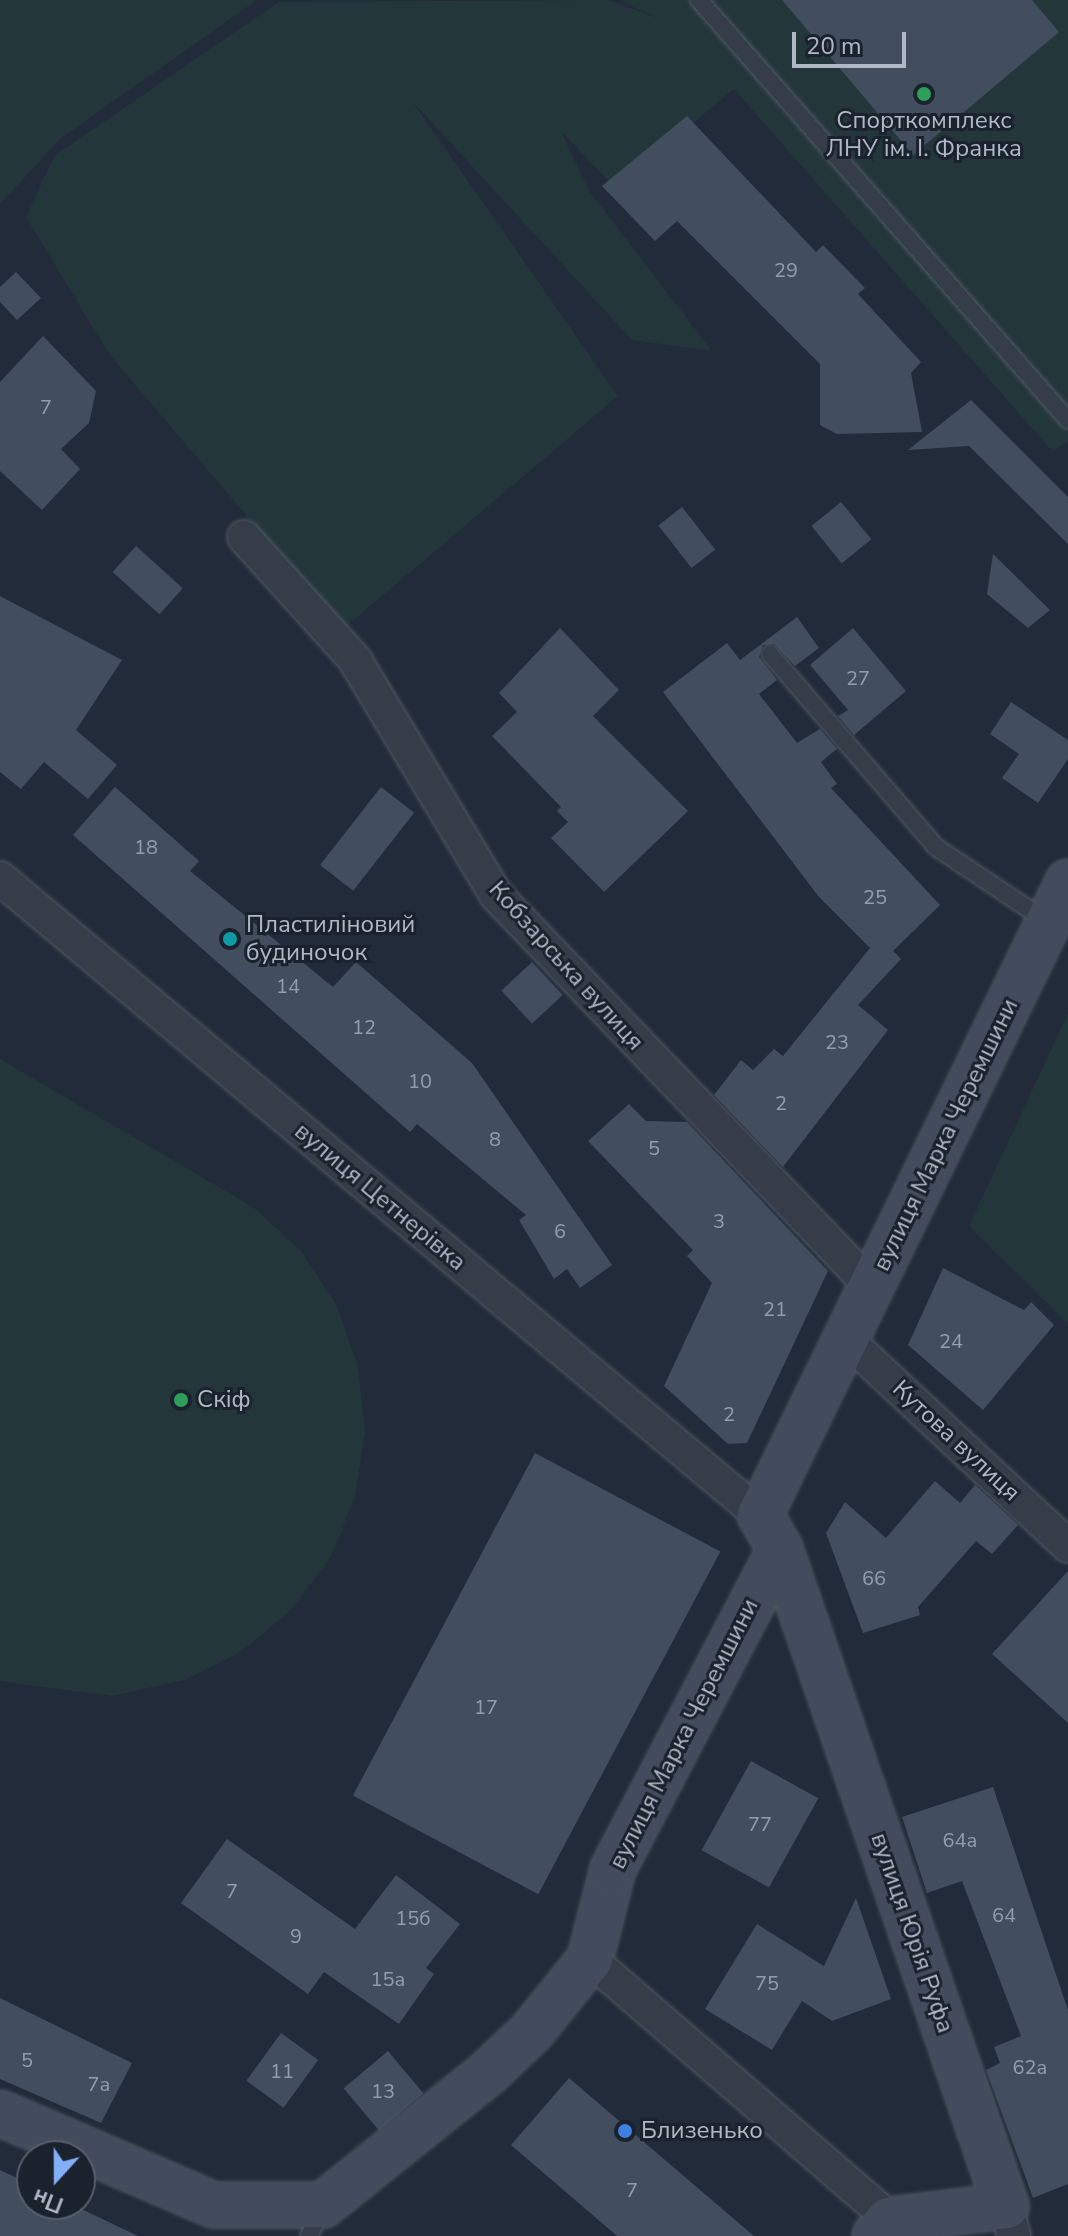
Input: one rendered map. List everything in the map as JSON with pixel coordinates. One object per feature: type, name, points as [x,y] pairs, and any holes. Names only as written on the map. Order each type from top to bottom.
[{"type":"street","name":"Кобзарська вулиця","points":[[244,537],[355,660],[497,896],[871,1286]]},
{"type":"street","name":"вулиця Цетнерівка","points":[[0,878],[770,1532]]},
{"type":"street","name":"вулиця Марка Черемшини","points":[[0,2113],[214,2205],[316,2221],[500,2062],[590,1959],[613,1869],[770,1532],[845,1338],[1068,882]]},
{"type":"street","name":"Кутова вулиця","points":[[845,1338],[1068,1546]]},
{"type":"street","name":"вулиця Юрія Руфа","points":[[590,1959],[892,2231],[1010,2221],[770,1532]]},
{"type":"lane","points":[[699,0],[1068,420]]},
{"type":"lane","points":[[770,654],[936,847],[1049,923]]},
{"type":"green space","points":[[0,0],[257,0],[61,138],[0,204]]},
{"type":"green space","points":[[608,0],[661,19],[619,0],[1068,0],[1068,442],[1052,451],[734,89],[615,188],[560,130],[590,192],[712,351],[632,340],[412,101],[618,396],[343,629],[109,354],[26,217],[54,156],[279,2]]},
{"type":"green space","points":[[1068,1013],[1068,1324],[969,1226]]},
{"type":"green space","name":"Скіф","points":[[0,1059],[253,1207],[301,1251],[337,1306],[358,1367],[365,1432],[355,1497],[331,1557],[292,1609],[242,1651],[184,1680],[112,1696],[0,1681]]},
{"type":"building","name":"Спорткомплекс ЛНУ ім. І. Франка","points":[[782,0],[1032,0],[1059,32],[913,155]]},
{"type":"building","points":[[687,116],[816,252],[823,245],[865,288],[858,294],[921,362],[911,373],[922,432],[837,434],[820,425],[820,364],[677,221],[655,241],[602,186]]},
{"type":"building","points":[[16,272],[41,298],[17,320],[0,302],[0,287]]},
{"type":"building","points":[[43,336],[96,391],[89,423],[61,449],[80,469],[42,510],[0,471],[0,382]]},
{"type":"building","points":[[971,400],[1068,497],[1068,544],[969,446],[908,450]]},
{"type":"building","points":[[841,502],[871,539],[842,563],[811,526]]},
{"type":"building","points":[[682,507],[715,550],[692,568],[658,525]]},
{"type":"building","points":[[136,546],[183,588],[159,614],[113,572]]},
{"type":"building","points":[[993,554],[1050,610],[1028,628],[987,594]]},
{"type":"building","points":[[0,596],[122,660],[76,730],[117,765],[88,799],[44,762],[21,789],[0,772]]},
{"type":"building","points":[[797,617],[819,648],[795,666],[774,644],[763,645],[759,657],[777,680],[759,694],[797,743],[820,729],[837,749],[821,762],[837,784],[831,788],[940,905],[893,951],[901,959],[858,1005],[888,1030],[783,1167],[714,1095],[741,1060],[753,1070],[774,1049],[783,1056],[870,948],[819,897],[663,692],[727,643],[740,660]]},
{"type":"building","points":[[560,628],[619,690],[593,716],[688,811],[604,892],[551,838],[568,822],[557,811],[561,807],[492,736],[517,712],[499,693]]},
{"type":"building","points":[[853,628],[906,691],[854,735],[838,716],[848,710],[810,665]]},
{"type":"building","points":[[1011,702],[1068,740],[1068,759],[1038,803],[1002,778],[1019,754],[990,734]]},
{"type":"building","points":[[115,787],[199,861],[190,871],[333,987],[356,962],[472,1063],[612,1265],[580,1288],[567,1269],[554,1279],[519,1220],[526,1215],[417,1124],[410,1132],[73,835]]},
{"type":"building","points":[[381,787],[414,813],[353,891],[320,865]]},
{"type":"building","points":[[532,962],[563,995],[532,1024],[501,991]]},
{"type":"building","points":[[629,1104],[646,1121],[687,1122],[828,1271],[747,1443],[728,1444],[664,1386],[712,1283],[687,1256],[693,1250],[588,1141]]},
{"type":"building","points":[[943,1268],[1024,1310],[1031,1302],[1054,1325],[983,1410],[908,1345]]},
{"type":"building","points":[[535,1453],[720,1552],[538,1894],[353,1796]]},
{"type":"building","points":[[935,1481],[960,1503],[975,1485],[1018,1525],[992,1554],[976,1541],[918,1607],[920,1615],[863,1633],[826,1533],[845,1502],[886,1538]]},
{"type":"building","points":[[1068,1571],[1068,1723],[992,1654]]},
{"type":"building","points":[[751,1761],[818,1798],[769,1888],[702,1850]]},
{"type":"building","points":[[993,1787],[1068,2010],[1068,2184],[1033,2198],[986,2070],[1000,2063],[994,2047],[1021,2036],[962,1881],[927,1893],[902,1817]]},
{"type":"building","points":[[227,1839],[355,1929],[396,1875],[460,1924],[426,1968],[434,1974],[399,2024],[324,1972],[308,1994],[181,1903]]},
{"type":"building","points":[[856,1898],[891,1999],[832,2021],[802,2001],[772,2050],[705,2009],[757,1924],[824,1966]]},
{"type":"building","points":[[0,1998],[132,2063],[101,2123],[0,2079]]},
{"type":"building","points":[[281,2033],[318,2060],[284,2108],[246,2081]]},
{"type":"building","points":[[388,2051],[423,2093],[379,2130],[344,2088]]},
{"type":"building","points":[[569,2078],[754,2236],[617,2236],[511,2145]]},
{"type":"building","points":[[0,2170],[16,2178],[16,2220],[96,2220],[96,2216],[138,2236],[0,2236]]},
{"type":"place","name":"Спорткомплекс ЛНУ ім. І. Франка","points":[[924,94]]},
{"type":"place","name":"Пластиліновий будиночок","points":[[230,939]]},
{"type":"place","name":"Скіф","points":[[181,1400]]},
{"type":"place","name":"Близенько","points":[[625,2131]]}]
